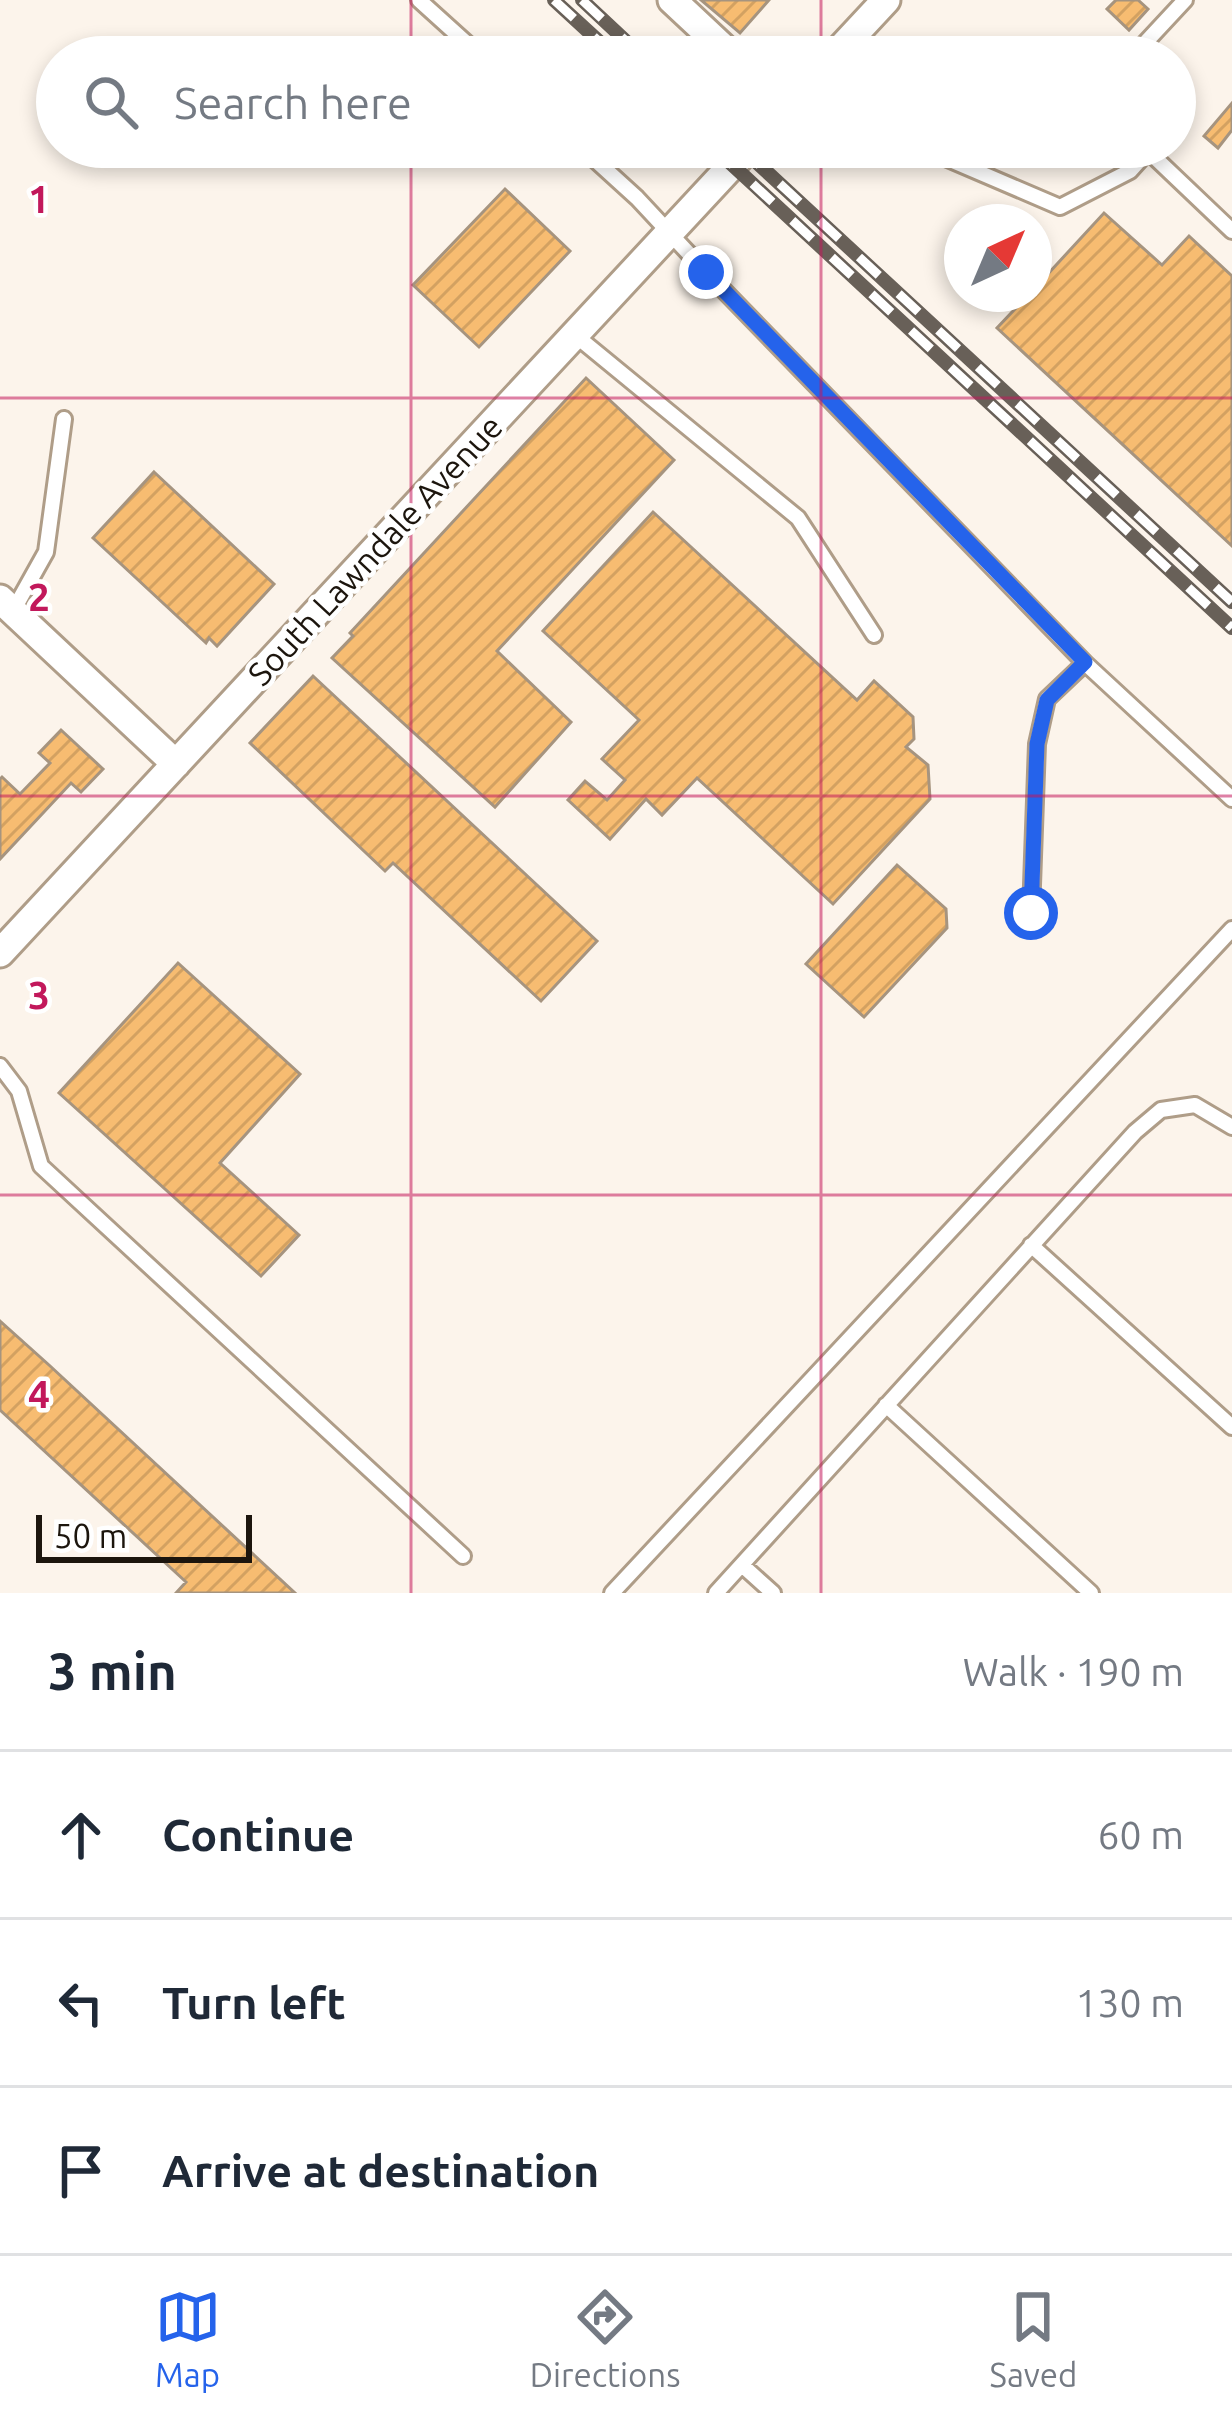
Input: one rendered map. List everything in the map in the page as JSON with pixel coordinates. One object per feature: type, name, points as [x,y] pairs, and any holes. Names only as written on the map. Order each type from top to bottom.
[{"type":"street","points":[[672,0],[711,36]]},
{"type":"street","points":[[853,36],[886,0]]},
{"type":"street","name":"South Lawndale Avenue","points":[[0,953],[730,168]]},
{"type":"street","points":[[7,605],[176,764]]},
{"type":"lane","points":[[419,0],[459,36]]},
{"type":"lane","points":[[1152,36],[1185,0]]},
{"type":"lane","points":[[603,168],[671,232],[1085,662],[1232,799]]},
{"type":"lane","points":[[969,168],[1060,207],[1133,168]]},
{"type":"lane","points":[[1166,168],[1232,231]]},
{"type":"lane","points":[[575,334],[798,518],[874,635]]},
{"type":"lane","points":[[7,605],[46,553],[64,419]]},
{"type":"lane","points":[[1031,913],[1037,744],[1047,700],[1085,662]]},
{"type":"lane","points":[[613,1593],[1232,929]]},
{"type":"lane","points":[[0,1066],[19,1091],[41,1166],[463,1556]]},
{"type":"lane","points":[[716,1593],[1135,1132],[1161,1110],[1195,1105],[1232,1127]]},
{"type":"lane","points":[[1031,1245],[1232,1427]]},
{"type":"lane","points":[[886,1405],[1091,1593]]},
{"type":"lane","points":[[742,1565],[772,1593]]},
{"type":"building","points":[[701,0],[769,0],[740,33]]},
{"type":"building","points":[[1116,0],[1138,0],[1148,9],[1129,30],[1107,9]]},
{"type":"building","points":[[1232,103],[1232,130],[1218,148],[1204,136]]},
{"type":"building","points":[[505,189],[570,251],[479,347],[413,285]]},
{"type":"building","points":[[1104,213],[1162,265],[1189,236],[1232,276],[1232,546],[997,328],[1012,312],[1052,312],[1052,269]]},
{"type":"building","points":[[586,378],[674,460],[497,651],[571,722],[495,807],[332,658]]},
{"type":"building","points":[[154,472],[274,584],[217,646],[209,638],[206,643],[93,538]]},
{"type":"building","points":[[653,512],[857,700],[874,681],[913,717],[914,739],[906,747],[928,765],[930,799],[833,904],[697,778],[662,815],[646,799],[610,839],[568,800],[585,781],[607,800],[625,780],[602,759],[639,720],[543,631]]},
{"type":"building","points":[[313,676],[597,941],[541,1001],[393,863],[385,871],[250,743]]},
{"type":"building","points":[[61,730],[103,769],[81,792],[71,783],[0,859],[0,779],[20,794],[50,763],[39,753]]},
{"type":"building","points":[[897,865],[946,909],[947,928],[864,1017],[806,964]]},
{"type":"building","points":[[178,963],[300,1074],[220,1163],[299,1235],[261,1276],[59,1093]]},
{"type":"building","points":[[0,1321],[295,1593],[176,1593],[186,1582],[0,1410]]},
{"type":"railway","points":[[554,0],[593,36]]},
{"type":"railway","points":[[582,0],[621,36]]},
{"type":"railway","points":[[736,168],[1232,628]]},
{"type":"railway","points":[[763,168],[1232,602]]},
{"type":"route","points":[[706,272],[1085,662],[1047,700],[1037,744],[1031,913]]}]
